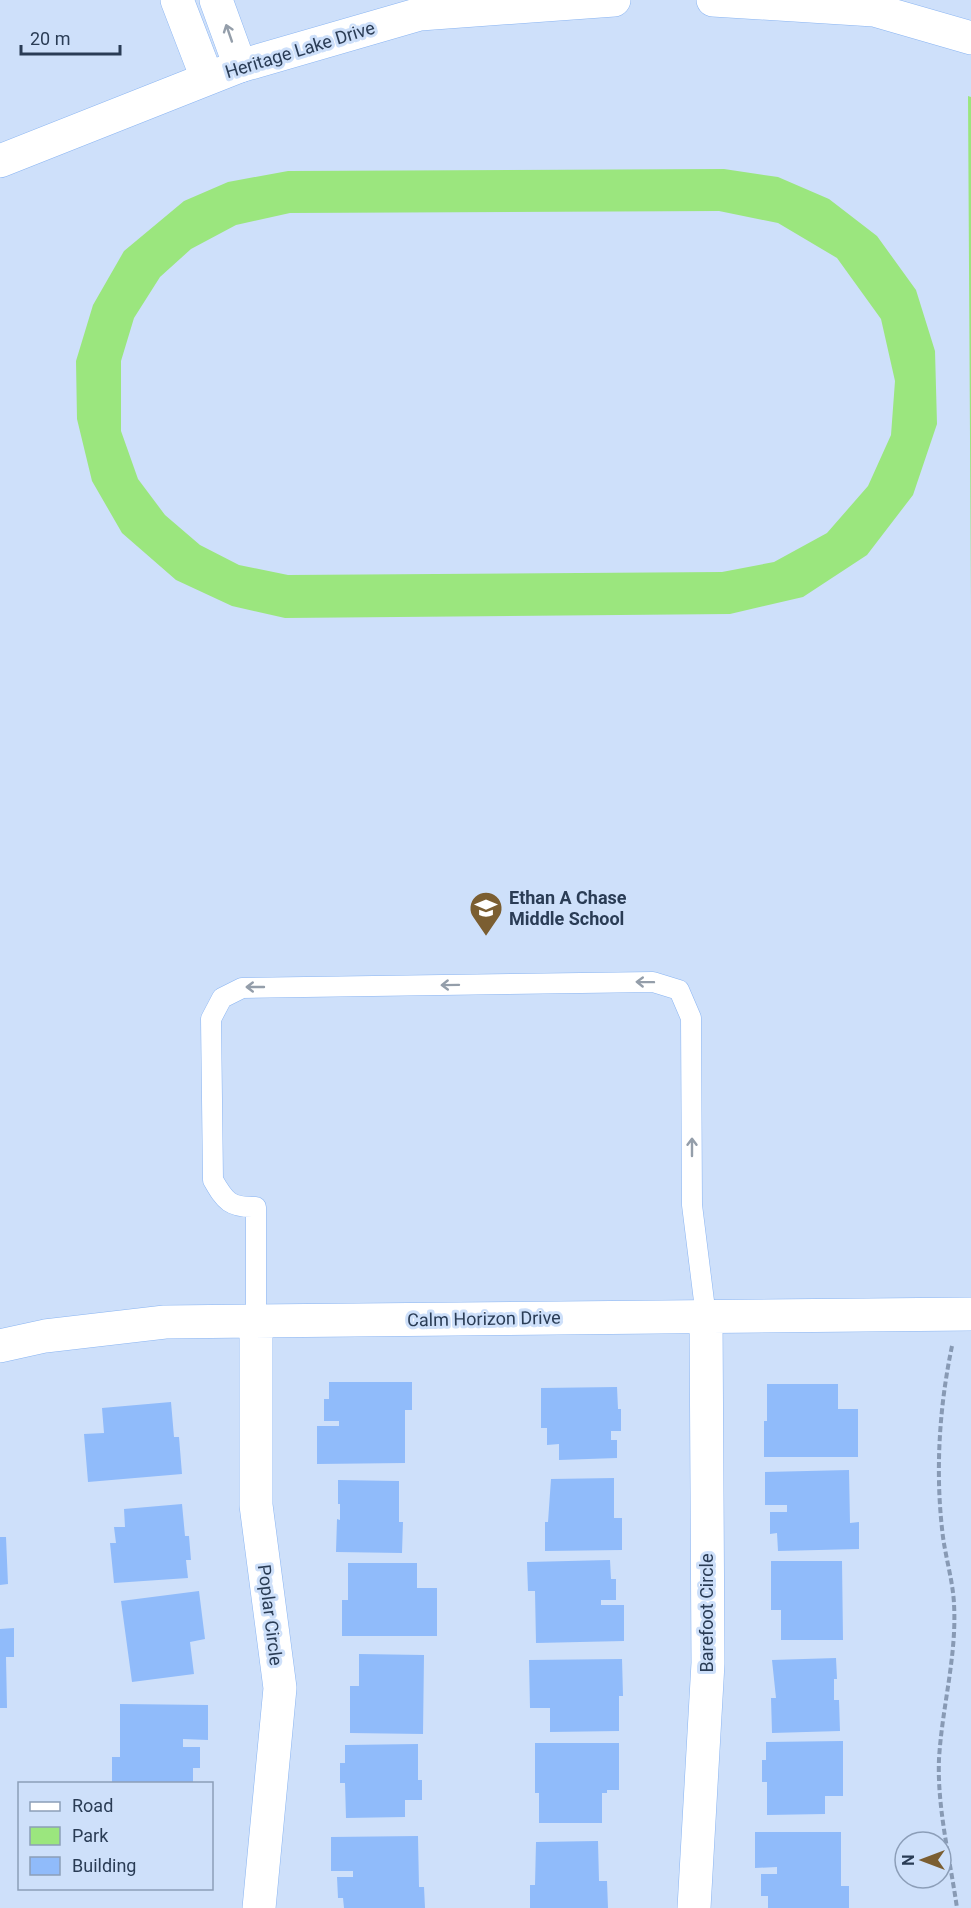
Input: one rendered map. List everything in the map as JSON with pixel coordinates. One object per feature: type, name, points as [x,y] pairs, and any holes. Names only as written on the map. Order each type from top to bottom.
[{"type":"street","points":[[177,0],[207,78]]},
{"type":"street","points":[[216,0],[240,66]]},
{"type":"street","name":"Heritage Lake Drive","points":[[0,161],[240,66],[420,14],[614,0]]},
{"type":"street","points":[[713,0],[874,10],[971,38]]},
{"type":"street","name":"Calm Horizon Drive","points":[[0,1346],[45,1336],[165,1322],[965,1315]]},
{"type":"street","name":"Barefoot Circle","points":[[694,1908],[708,1663],[706,1317]]},
{"type":"street","name":"Poplar Circle","points":[[256,1321],[256,1505],[280,1688],[259,1908]]},
{"type":"lane","points":[[256,1321],[256,1207],[240,1208],[224,1199],[213,1180],[212,1019],[222,998],[242,988],[653,982],[679,990],[691,1018],[692,1205],[706,1317]]},
{"type":"path","points":[[957,1908],[942,1809],[939,1760],[954,1646],[954,1603],[943,1536],[939,1488],[939,1439],[949,1361],[965,1315]]},
{"type":"green space","points":[[968,96],[971,97],[971,606]]},
{"type":"green space","points":[[724,169],[778,177],[829,199],[877,236],[916,290],[935,351],[937,424],[913,495],[867,555],[803,597],[730,614],[285,618],[232,606],[176,580],[122,533],[92,481],[77,419],[76,361],[93,305],[124,251],[184,201],[228,182],[288,171]],"holes":[[[719,211],[778,223],[837,258],[881,319],[895,381],[891,435],[868,486],[827,533],[774,562],[722,572],[288,575],[239,565],[200,545],[165,515],[138,479],[121,431],[121,361],[134,318],[160,277],[191,249],[236,225],[290,213]]]},
{"type":"building","points":[[329,1382],[412,1382],[412,1410],[405,1410],[405,1463],[317,1464],[317,1426],[339,1426],[339,1421],[324,1421],[324,1399],[329,1399]]},
{"type":"building","points":[[767,1384],[838,1384],[838,1409],[858,1409],[858,1457],[764,1457]]},
{"type":"building","points":[[617,1387],[618,1409],[621,1409],[621,1431],[611,1431],[611,1440],[617,1440],[617,1458],[559,1460],[559,1444],[547,1445],[547,1428],[541,1428],[541,1388]]},
{"type":"building","points":[[171,1402],[174,1437],[179,1437],[182,1474],[88,1482],[84,1434],[104,1433],[102,1408]]},
{"type":"building","points":[[849,1470],[850,1523],[859,1522],[859,1549],[778,1551],[777,1533],[770,1534],[770,1512],[787,1512],[787,1505],[765,1505],[765,1472]]},
{"type":"building","points":[[614,1478],[614,1518],[622,1518],[622,1550],[545,1551],[545,1522],[548,1522],[551,1479]]},
{"type":"building","points":[[338,1480],[399,1481],[399,1522],[403,1522],[402,1553],[336,1552],[337,1519],[340,1520]]},
{"type":"building","points":[[182,1504],[185,1536],[189,1536],[191,1560],[186,1560],[188,1578],[114,1583],[110,1543],[116,1543],[114,1527],[125,1527],[124,1509]]},
{"type":"building","points":[[0,1537],[6,1537],[8,1584],[0,1585]]},
{"type":"building","points":[[610,1560],[611,1579],[616,1579],[616,1600],[601,1600],[601,1605],[624,1605],[624,1641],[536,1643],[535,1591],[528,1591],[527,1562]]},
{"type":"building","points":[[771,1561],[842,1561],[843,1640],[781,1640],[781,1610],[771,1610]]},
{"type":"building","points":[[348,1563],[417,1563],[417,1588],[437,1588],[437,1636],[342,1636],[342,1600],[348,1600]]},
{"type":"building","points":[[199,1591],[205,1639],[190,1642],[194,1674],[132,1682],[121,1601]]},
{"type":"building","points":[[14,1628],[14,1657],[6,1657],[7,1708],[0,1708],[0,1629]]},
{"type":"building","points":[[359,1654],[424,1655],[423,1734],[350,1733],[350,1686],[359,1686]]},
{"type":"building","points":[[836,1658],[837,1679],[834,1679],[834,1700],[839,1700],[840,1731],[772,1733],[771,1698],[776,1698],[772,1660]]},
{"type":"building","points":[[622,1659],[623,1696],[619,1696],[619,1731],[550,1732],[550,1708],[530,1708],[529,1660]]},
{"type":"building","points":[[120,1704],[208,1705],[208,1740],[183,1739],[183,1747],[200,1747],[200,1768],[193,1768],[193,1782],[112,1782],[112,1757],[120,1757]]},
{"type":"building","points":[[843,1741],[843,1796],[825,1796],[825,1814],[767,1815],[767,1782],[762,1782],[762,1760],[766,1760],[766,1742]]},
{"type":"building","points":[[535,1743],[619,1743],[619,1790],[607,1790],[607,1793],[602,1793],[602,1823],[539,1823],[539,1793],[535,1793]]},
{"type":"building","points":[[418,1744],[418,1780],[422,1780],[422,1800],[405,1800],[405,1817],[346,1818],[345,1783],[340,1783],[340,1763],[345,1763],[345,1745]]},
{"type":"building","points":[[755,1832],[841,1832],[841,1886],[849,1886],[849,1908],[768,1908],[768,1896],[761,1896],[761,1874],[777,1874],[777,1867],[755,1868]]},
{"type":"building","points":[[418,1836],[419,1887],[424,1887],[425,1908],[344,1908],[343,1898],[338,1898],[337,1877],[353,1877],[353,1871],[331,1871],[331,1837]]},
{"type":"building","points":[[598,1841],[599,1881],[607,1881],[608,1908],[530,1908],[530,1885],[535,1885],[536,1842]]},
{"type":"place","name":"Ethan A Chase Middle School","points":[[486,937]]}]
